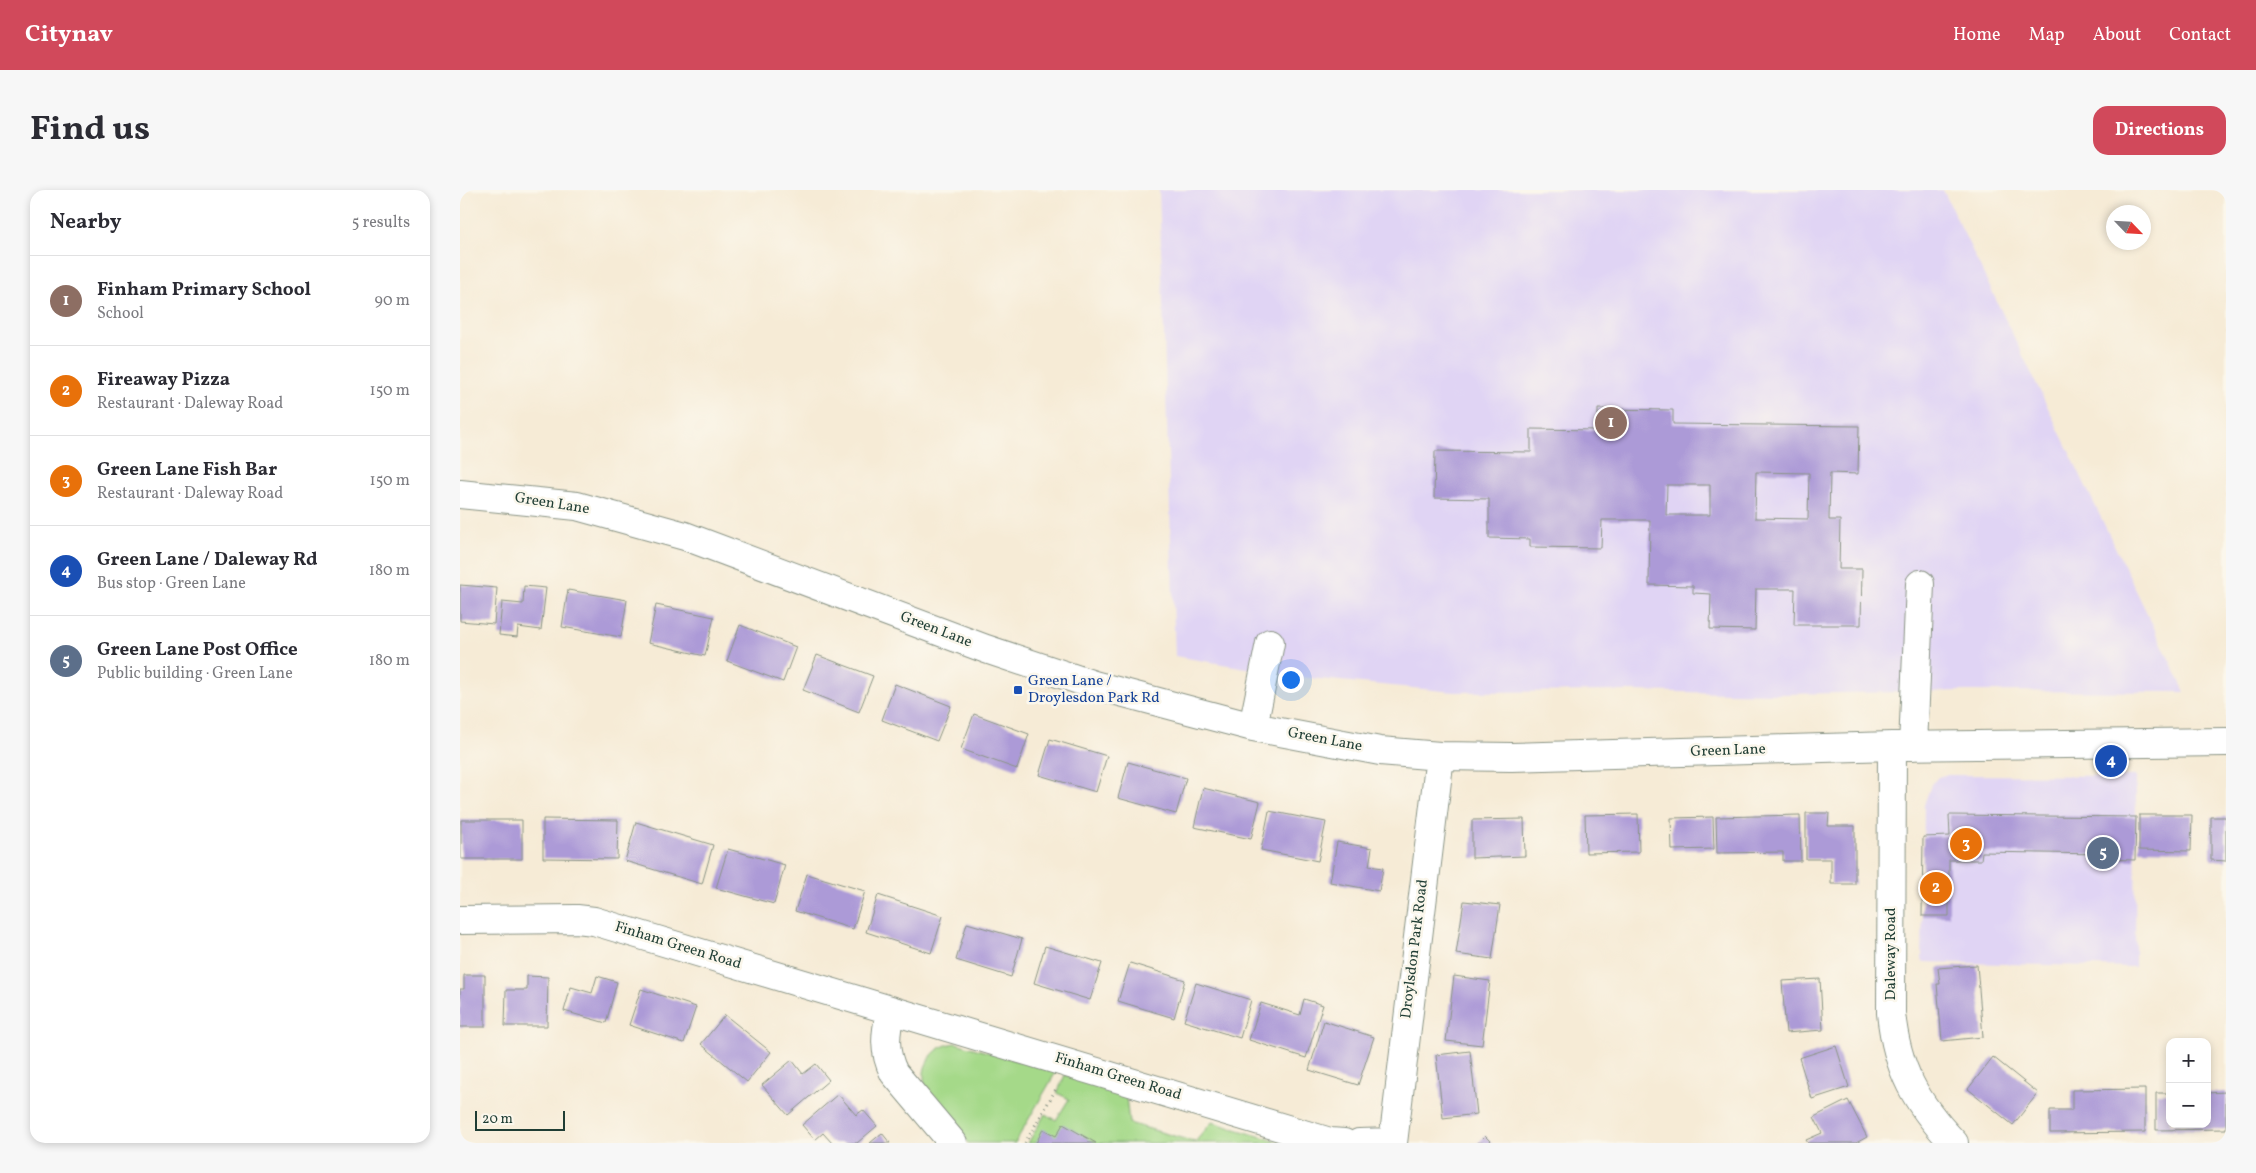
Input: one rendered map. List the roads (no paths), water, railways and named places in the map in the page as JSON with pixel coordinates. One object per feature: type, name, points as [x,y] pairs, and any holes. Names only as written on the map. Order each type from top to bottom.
[{"type":"street","name":"Green Lane","points":[[460,494],[577,506],[685,536],[1004,655],[1094,686],[1253,727],[1380,751],[1440,756],[1511,757],[1903,746],[2226,742]]},
{"type":"street","name":"Daleway Road","points":[[1920,584],[1903,746],[1891,1013],[1893,1035],[1905,1077],[1913,1093],[1936,1124],[1954,1143]]},
{"type":"street","points":[[1253,727],[1270,642]]},
{"type":"street","name":"Droylsdon Park Road","points":[[1393,1143],[1440,756]]},
{"type":"street","name":"Finham Green Road","points":[[460,920],[577,919],[594,921],[1335,1143]]},
{"type":"street","points":[[892,1010],[885,1045],[887,1060],[894,1073],[953,1143]]},
{"type":"street","points":[[1359,1143],[1393,1143]]},
{"type":"place","name":"Finham Primary School","points":[[1611,423]]},
{"type":"place","name":"Green Lane / Droylesdon Park Rd","points":[[1018,690]]},
{"type":"place","name":"Green Lane / Daleway Rd","points":[[2111,761]]},
{"type":"place","name":"Green Lane Fish Bar","points":[[1966,844]]},
{"type":"place","name":"Green Lane Post Office","points":[[2103,853]]},
{"type":"place","name":"Fireaway Pizza","points":[[1936,888]]}]
